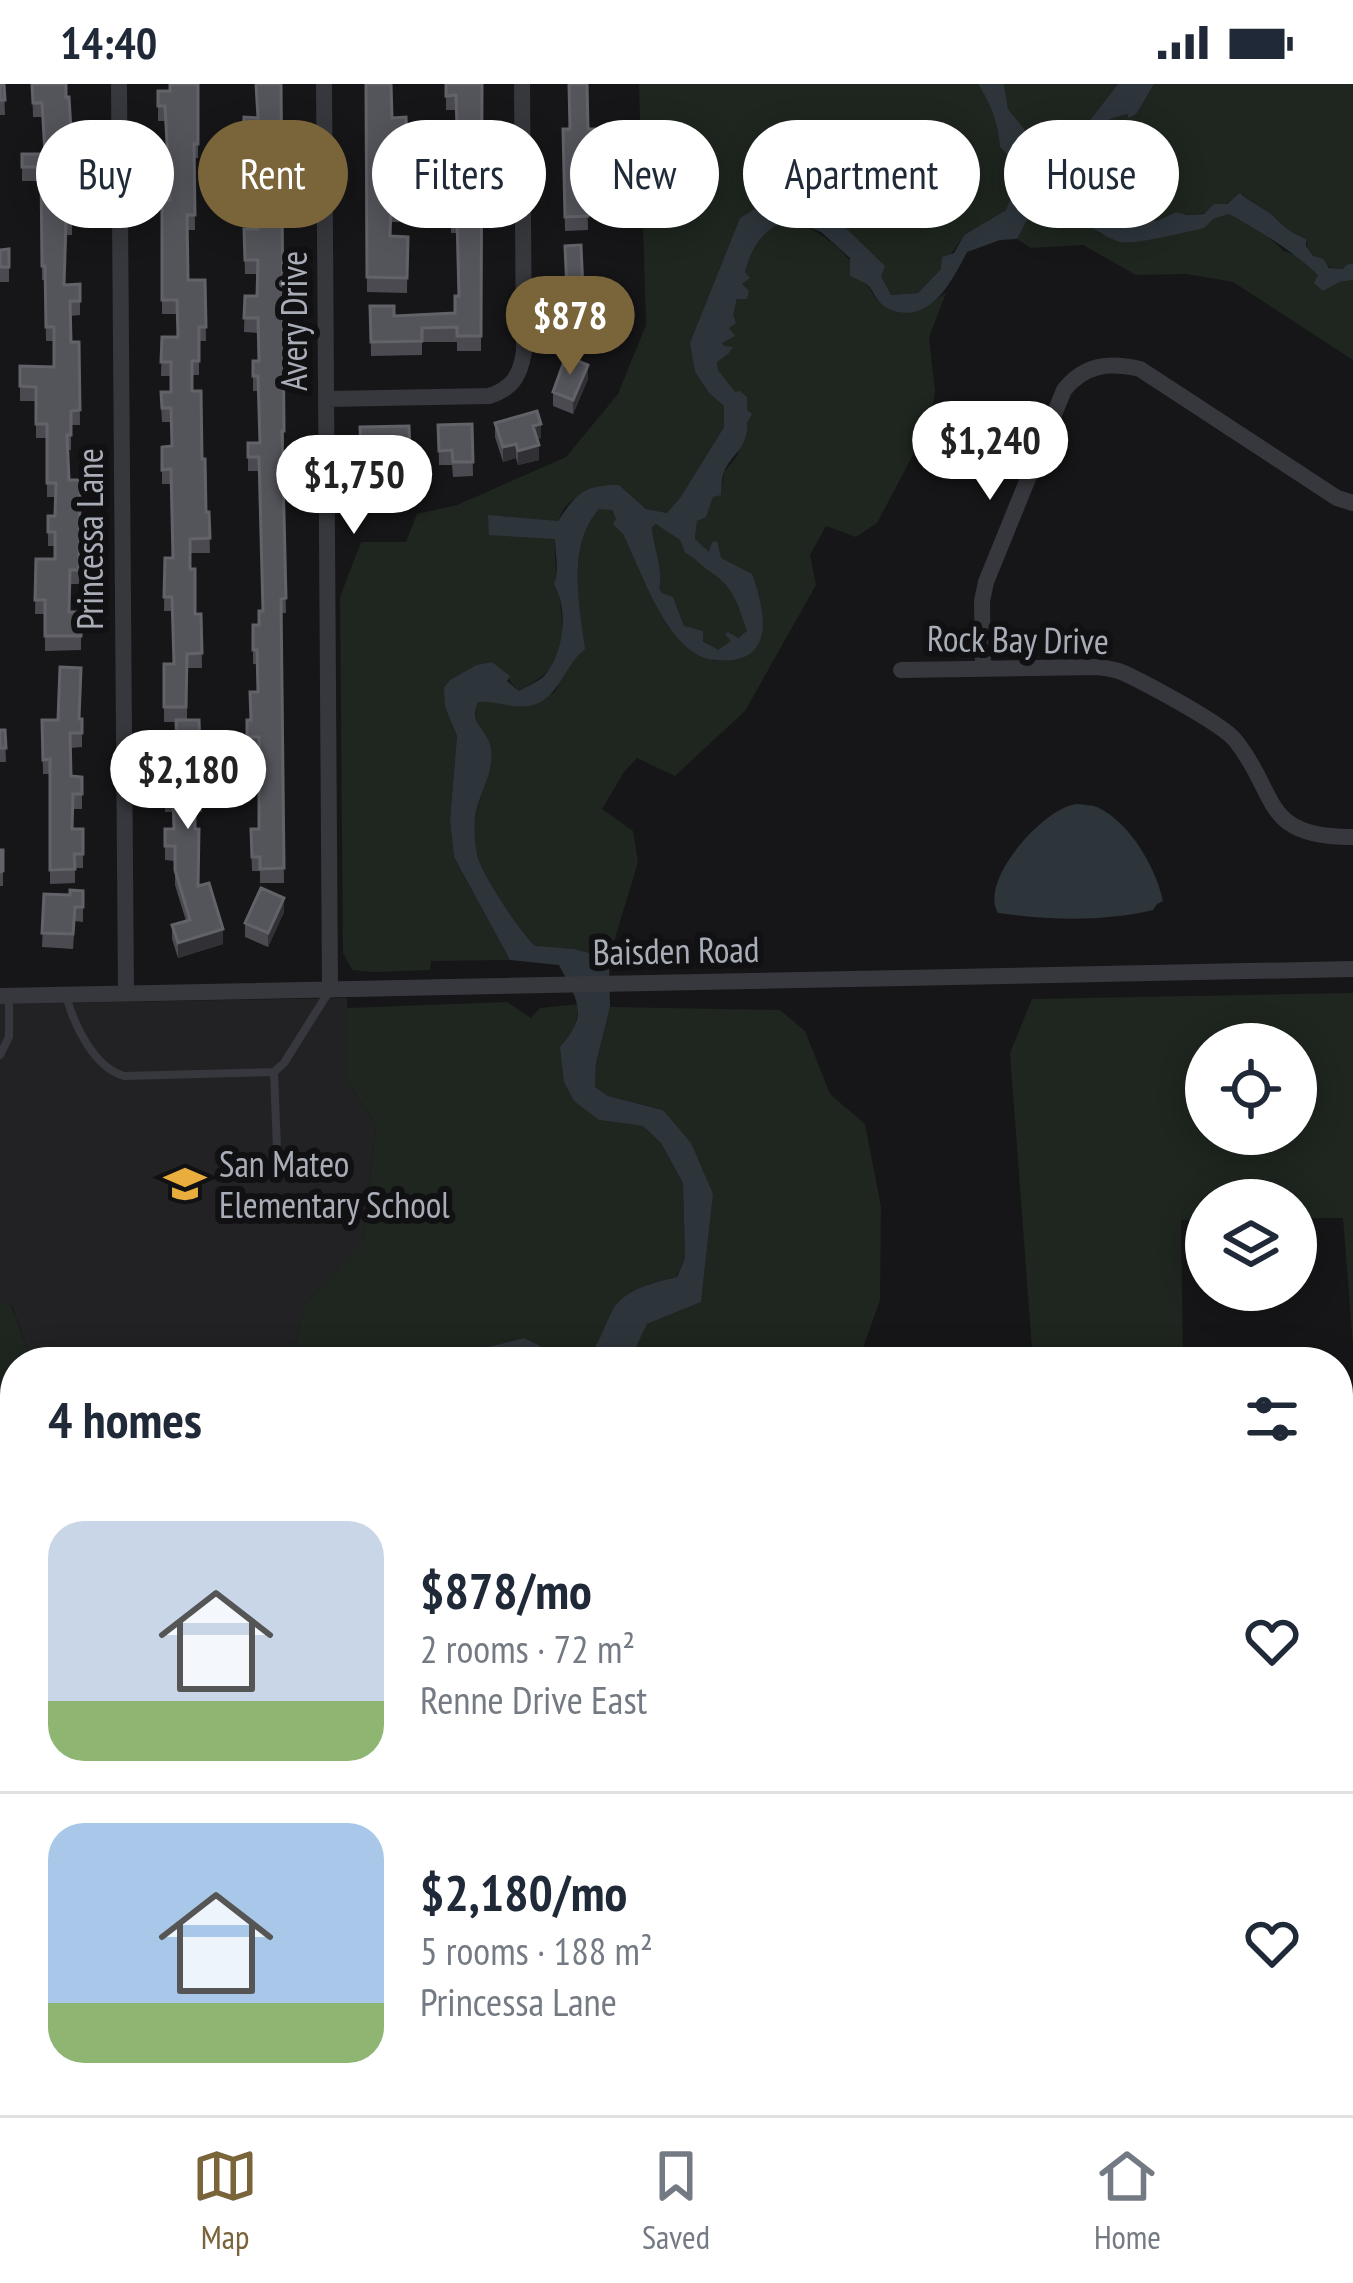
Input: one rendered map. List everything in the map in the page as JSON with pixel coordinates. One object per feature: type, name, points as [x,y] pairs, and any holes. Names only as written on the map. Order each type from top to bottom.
[{"type":"street","name":"Princessa Lane","points":[[119,84],[126,993]]},
{"type":"street","name":"Avery Drive","points":[[324,84],[330,990]]},
{"type":"street","points":[[327,399],[476,398],[513,384],[524,352],[522,84]]},
{"type":"street","points":[[982,669],[986,582],[1064,390],[1079,365],[1140,368],[1337,498],[1353,503]]},
{"type":"street","name":"Rock Bay Drive","points":[[901,670],[1097,667],[1123,672],[1232,736],[1270,802],[1296,828],[1316,835],[1353,837]]},
{"type":"street","name":"Baisden Road","points":[[5,996],[1353,969]]},
{"type":"lane","points":[[65,994],[71,1015],[110,1072],[124,1076],[274,1072],[284,1064],[330,990]]},
{"type":"lane","points":[[0,1055],[8,1036],[5,996]]},
{"type":"lane","points":[[274,1072],[278,1149]]},
{"type":"shaded area","points":[[639,84],[978,84],[1004,151],[1004,211],[980,225],[980,120],[743,120],[743,218],[691,342],[695,372],[724,406],[724,427],[668,513],[646,509],[619,485],[574,499],[562,512],[555,550],[562,637],[559,654],[537,680],[519,691],[492,662],[450,680],[445,707],[457,736],[450,820],[454,857],[510,960],[431,961],[430,970],[352,970],[343,953],[340,597],[361,542],[406,542],[417,514],[457,505],[566,457],[618,394],[646,325],[643,228],[719,228],[719,120],[640,120]]},
{"type":"shaded area","points":[[978,84],[1004,84],[1008,109],[1017,120],[1004,120],[1004,151]]},
{"type":"shaded area","points":[[1004,84],[1118,84],[1091,120],[1017,120],[1008,109]]},
{"type":"shaded area","points":[[1118,84],[1154,84],[1129,118],[1127,114],[1090,120]]},
{"type":"shaded area","points":[[1154,84],[1353,84],[1353,263],[1343,269],[1318,261],[1306,239],[1241,193],[1211,211],[1179,212],[1179,120],[1109,120],[1137,113]]},
{"type":"shaded area","points":[[1240,193],[1306,239],[1313,256],[1329,268],[1343,269],[1353,263],[1353,280],[1323,291],[1314,283],[1318,275],[1308,266],[1229,214],[1204,228],[1149,240],[1120,242],[1093,228],[1179,228],[1179,213],[1204,214]]},
{"type":"shaded area","points":[[1004,211],[1004,228],[1023,228],[1017,239],[967,252],[937,298],[927,307],[902,313],[887,308],[868,285],[850,276],[850,258],[812,228],[844,228],[885,266],[881,276],[891,295],[918,293],[941,269],[942,257],[954,253],[964,235]]},
{"type":"shaded area","points":[[1229,214],[1300,257],[1319,275],[1339,282],[1353,280],[1353,360],[1233,282],[1186,274],[1136,275],[1083,245],[1031,248],[1017,239],[1023,228],[1095,228],[1100,234],[1179,228],[1179,224]]},
{"type":"shaded area","points":[[740,218],[743,228],[774,228],[751,254],[745,272],[750,278],[742,284],[749,291],[747,299],[737,299],[736,323],[729,328],[735,336],[722,343],[733,347],[717,362],[735,392],[747,397],[747,410],[752,414],[742,445],[724,472],[721,495],[713,497],[706,517],[697,521],[695,539],[709,552],[717,541],[721,558],[752,574],[763,625],[756,648],[747,656],[719,660],[701,656],[684,644],[653,600],[623,534],[613,524],[612,510],[599,509],[582,540],[579,558],[585,649],[555,690],[539,703],[523,707],[478,702],[476,710],[491,754],[475,819],[481,866],[535,946],[609,958],[610,1007],[595,1087],[608,1096],[663,1110],[691,1143],[713,1194],[701,1302],[647,1324],[636,1347],[595,1347],[619,1301],[642,1287],[677,1277],[685,1258],[683,1183],[661,1143],[643,1126],[599,1120],[574,1101],[564,1082],[560,1047],[578,1016],[571,988],[559,965],[510,960],[454,857],[450,820],[457,736],[445,707],[444,688],[476,665],[492,662],[510,676],[507,681],[519,691],[542,678],[556,656],[562,606],[554,584],[555,539],[489,535],[488,515],[558,521],[582,492],[619,485],[646,509],[667,513],[680,498],[724,427],[724,406],[695,372],[690,343]],"holes":[[[656,524],[680,540],[730,590],[747,631],[738,638],[728,632],[731,641],[718,650],[703,641],[703,631],[684,626],[673,597],[659,588],[652,527]]]},
{"type":"shaded area","points":[[809,228],[819,233],[840,250],[877,300],[919,310],[946,293],[929,337],[935,392],[930,423],[877,523],[856,537],[826,526],[810,555],[816,585],[745,711],[675,776],[637,758],[624,772],[602,809],[633,831],[638,862],[609,958],[574,949],[535,947],[496,893],[478,856],[475,820],[490,752],[476,717],[478,701],[524,707],[555,692],[572,659],[584,649],[579,558],[598,509],[611,509],[614,524],[669,628],[714,661],[739,659],[757,647],[721,558],[695,540],[697,521],[713,497],[721,494],[724,472],[737,456],[747,423],[747,410],[718,370],[717,361],[731,347],[722,342],[738,298],[747,299],[749,291],[741,285],[748,262],[768,231]]},
{"type":"shaded area","points":[[840,228],[976,228],[964,235],[918,293],[891,295]]},
{"type":"shaded area","points":[[657,524],[725,584],[738,604],[748,631],[718,651],[684,626],[673,598],[658,587],[652,526]]},
{"type":"shaded area","points":[[1077,804],[1097,807],[1131,835],[1148,861],[1163,901],[1153,910],[1095,918],[998,913],[997,883],[1018,848],[1048,818]]},
{"type":"shaded area","points":[[1353,993],[1353,1346],[1343,1218],[1317,1218],[1317,1179],[1185,1179],[1183,1347],[1032,1347],[1010,1053],[1032,999]]},
{"type":"shaded area","name":"San Mateo Elementary School","points":[[347,998],[347,1081],[376,1125],[363,1243],[304,1306],[295,1347],[27,1347],[12,1306],[0,1301],[0,1004]]},
{"type":"shaded area","points":[[507,1002],[531,1018],[540,1008],[579,1004],[574,1032],[599,1120],[643,1126],[661,1143],[683,1183],[685,1258],[676,1277],[648,1284],[597,1347],[542,1347],[524,1338],[488,1347],[295,1347],[304,1306],[363,1242],[376,1125],[347,1081],[347,1008]]},
{"type":"shaded area","points":[[610,1007],[780,1010],[805,1031],[830,1094],[865,1124],[881,1207],[880,1300],[863,1347],[636,1347],[647,1324],[701,1302],[713,1194],[664,1110],[608,1096],[595,1087]]},
{"type":"shaded area","points":[[0,1301],[11,1305],[26,1347],[0,1347]]},
{"type":"shaded area","points":[[524,1338],[542,1347],[488,1347]]},
{"type":"building","points":[[32,84],[66,84],[70,120],[43,120],[42,103],[33,103]]},
{"type":"building","points":[[170,84],[198,84],[195,215],[187,215],[188,280],[205,280],[206,327],[199,327],[199,361],[192,361],[192,391],[201,391],[210,538],[190,539],[202,653],[187,654],[186,707],[164,707],[164,664],[174,664],[172,597],[164,597],[165,558],[173,558],[171,469],[162,470],[162,447],[172,446],[171,408],[162,408],[161,392],[171,392],[171,362],[161,362],[162,337],[178,337],[177,300],[162,300],[162,228],[174,228],[174,120],[166,120],[165,106],[158,106],[158,91],[170,91]]},
{"type":"building","points":[[256,84],[281,84],[281,120],[244,120],[258,118]]},
{"type":"building","points":[[366,84],[391,84],[392,118],[406,120],[372,120],[372,228],[390,228],[390,236],[408,237],[407,278],[367,277]]},
{"type":"building","points":[[446,84],[482,84],[482,120],[456,120],[456,95],[446,96]]},
{"type":"building","points":[[569,84],[587,84],[588,120],[570,120],[570,129]]},
{"type":"building","points":[[563,129],[570,129],[570,217],[565,217]]},
{"type":"building","points":[[22,154],[36,154],[36,167],[22,167]]},
{"type":"building","points":[[42,228],[66,228],[64,285],[80,284],[80,301],[70,301],[71,342],[79,342],[80,410],[71,411],[71,435],[67,435],[69,480],[80,480],[79,570],[70,570],[69,612],[81,612],[81,636],[45,636],[45,600],[35,600],[36,559],[55,559],[55,532],[48,532],[48,516],[55,516],[56,483],[47,483],[47,424],[36,424],[36,387],[20,386],[20,366],[54,367],[54,327],[46,327]]},
{"type":"building","points":[[282,228],[286,598],[281,599],[284,868],[260,869],[260,857],[252,857],[251,829],[259,829],[259,737],[247,737],[250,692],[258,692],[253,625],[259,625],[259,611],[263,611],[259,457],[248,457],[248,443],[260,443],[258,376],[253,376],[253,361],[259,361],[258,318],[244,318],[245,296],[257,296],[258,260],[245,260],[244,229]]},
{"type":"building","points":[[457,228],[481,228],[481,336],[457,336],[457,327],[422,328],[422,341],[371,342],[370,306],[394,306],[394,316],[455,313],[455,296],[459,296]]},
{"type":"building","points":[[581,245],[583,291],[590,291],[590,309],[597,309],[596,328],[565,328],[565,246]]},
{"type":"building","points":[[9,249],[9,267],[0,267],[0,250]]},
{"type":"building","points":[[566,356],[588,365],[573,400],[553,392]]},
{"type":"building","points":[[537,411],[541,424],[533,426],[539,445],[518,451],[516,444],[503,447],[495,423]]},
{"type":"building","points":[[472,424],[473,462],[453,462],[452,450],[439,451],[438,425]]},
{"type":"building","points":[[409,426],[410,452],[392,452],[392,462],[361,458],[360,427]]},
{"type":"building","points":[[60,667],[81,668],[82,733],[70,733],[71,776],[82,777],[82,794],[73,794],[72,829],[83,829],[83,854],[74,854],[75,869],[50,870],[50,759],[43,760],[42,720],[58,720]]},
{"type":"building","points":[[176,720],[199,720],[198,886],[209,883],[223,929],[178,943],[172,925],[190,920],[175,870],[175,846],[165,846],[165,829],[174,829],[173,797],[165,798],[165,751],[177,750]]},
{"type":"building","points":[[0,730],[5,730],[6,748],[0,748]]},
{"type":"building","points":[[261,888],[284,898],[268,933],[245,923]]},
{"type":"building","points":[[70,890],[83,891],[83,907],[75,907],[73,934],[42,933],[44,894],[70,895]]},
{"type":"place","name":"San Mateo Elementary School","points":[[185,1184]]}]
